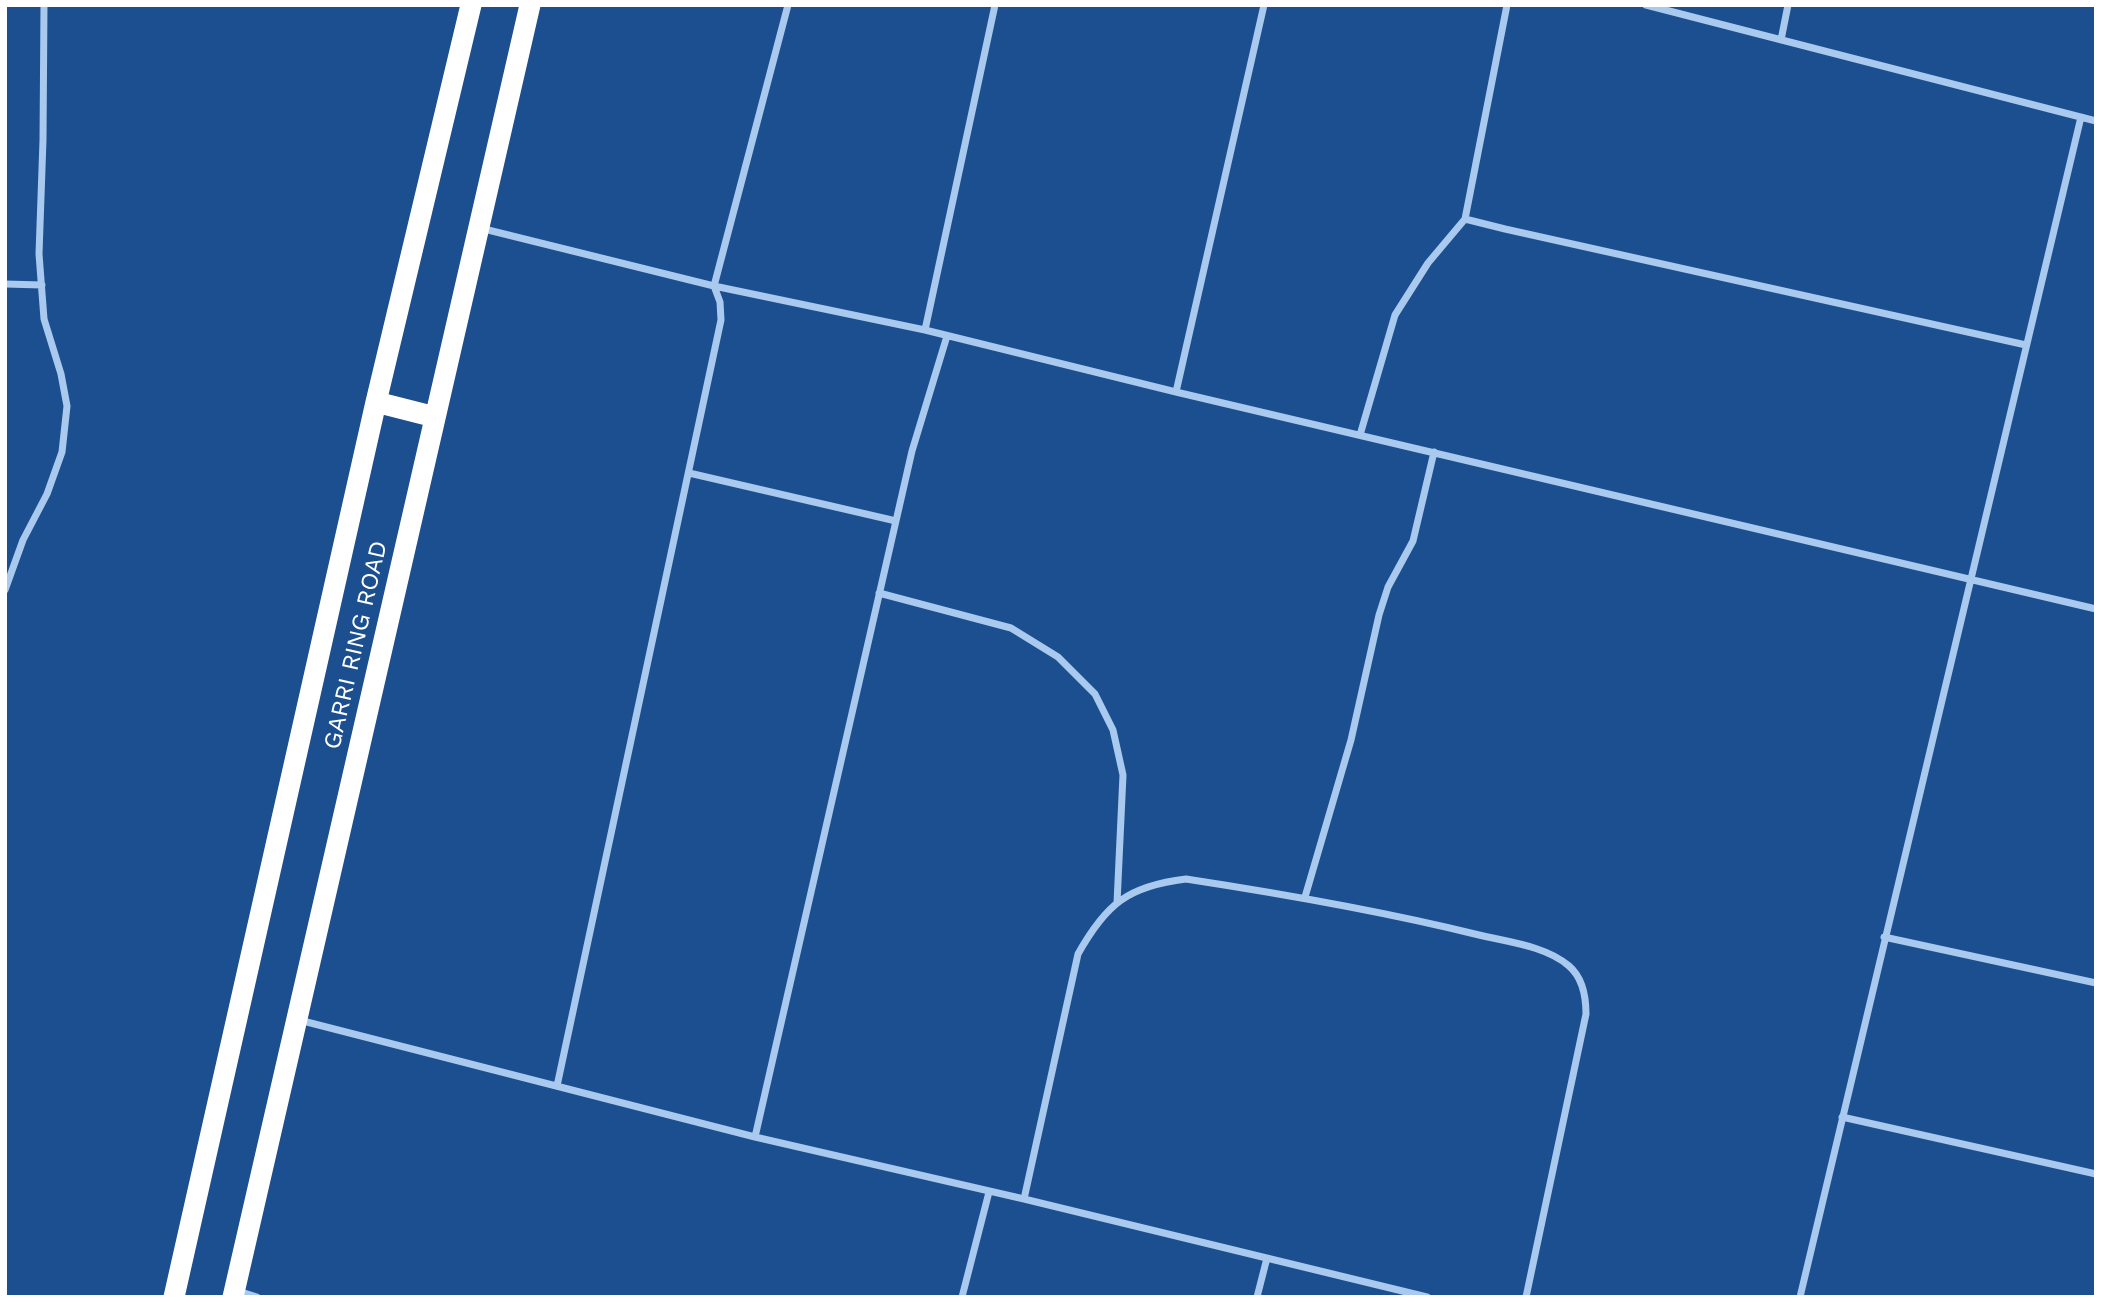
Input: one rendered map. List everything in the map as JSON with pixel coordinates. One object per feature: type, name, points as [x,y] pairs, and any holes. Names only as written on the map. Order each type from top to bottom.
[{"type":"highway","name":"GARRI RING ROAD","points":[[174,1297],[376,402],[471,5]]},
{"type":"highway","name":"GARRI RING ROAD","points":[[234,1293],[530,5]]},
{"type":"highway","points":[[376,402],[435,417]]},
{"type":"street","points":[[5,590],[23,540],[47,494],[62,453],[66,406],[61,374],[44,319],[39,254],[44,5]]},
{"type":"street","points":[[557,1086],[721,320],[720,302],[714,286],[788,5]]},
{"type":"street","points":[[925,330],[995,5]]},
{"type":"street","points":[[1176,392],[1264,5]]},
{"type":"street","points":[[1360,435],[1395,315],[1428,263],[1465,219],[1507,5]]},
{"type":"street","points":[[1646,5],[2096,121]]},
{"type":"street","points":[[1782,40],[1788,5]]},
{"type":"street","points":[[1800,1297],[2081,117]]},
{"type":"street","points":[[1465,219],[2026,345]]},
{"type":"street","points":[[479,228],[714,286],[925,330],[1176,392],[2096,609]]},
{"type":"street","points":[[5,284],[42,285]]},
{"type":"street","points":[[755,1137],[912,450],[947,336]]},
{"type":"street","points":[[1305,897],[1351,740],[1388,587],[1413,541],[1434,452]]},
{"type":"street","points":[[689,473],[896,521]]},
{"type":"street","points":[[879,593],[1011,628],[1058,657],[1096,694],[1113,730],[1123,775],[1117,903]]},
{"type":"street","points":[[1024,1199],[1078,954],[1094,926],[1117,903],[1138,890],[1161,882],[1186,878],[1305,897],[1416,919],[1550,953],[1571,967],[1583,987],[1586,1014],[1526,1297]]},
{"type":"street","points":[[1884,937],[2096,983]]},
{"type":"street","points":[[298,1020],[755,1137],[1427,1297]]},
{"type":"street","points":[[1842,1117],[2096,1174]]},
{"type":"street","points":[[962,1297],[989,1192]]},
{"type":"street","points":[[1257,1297],[1267,1258]]},
{"type":"street","points":[[234,1293],[257,1297]]}]
